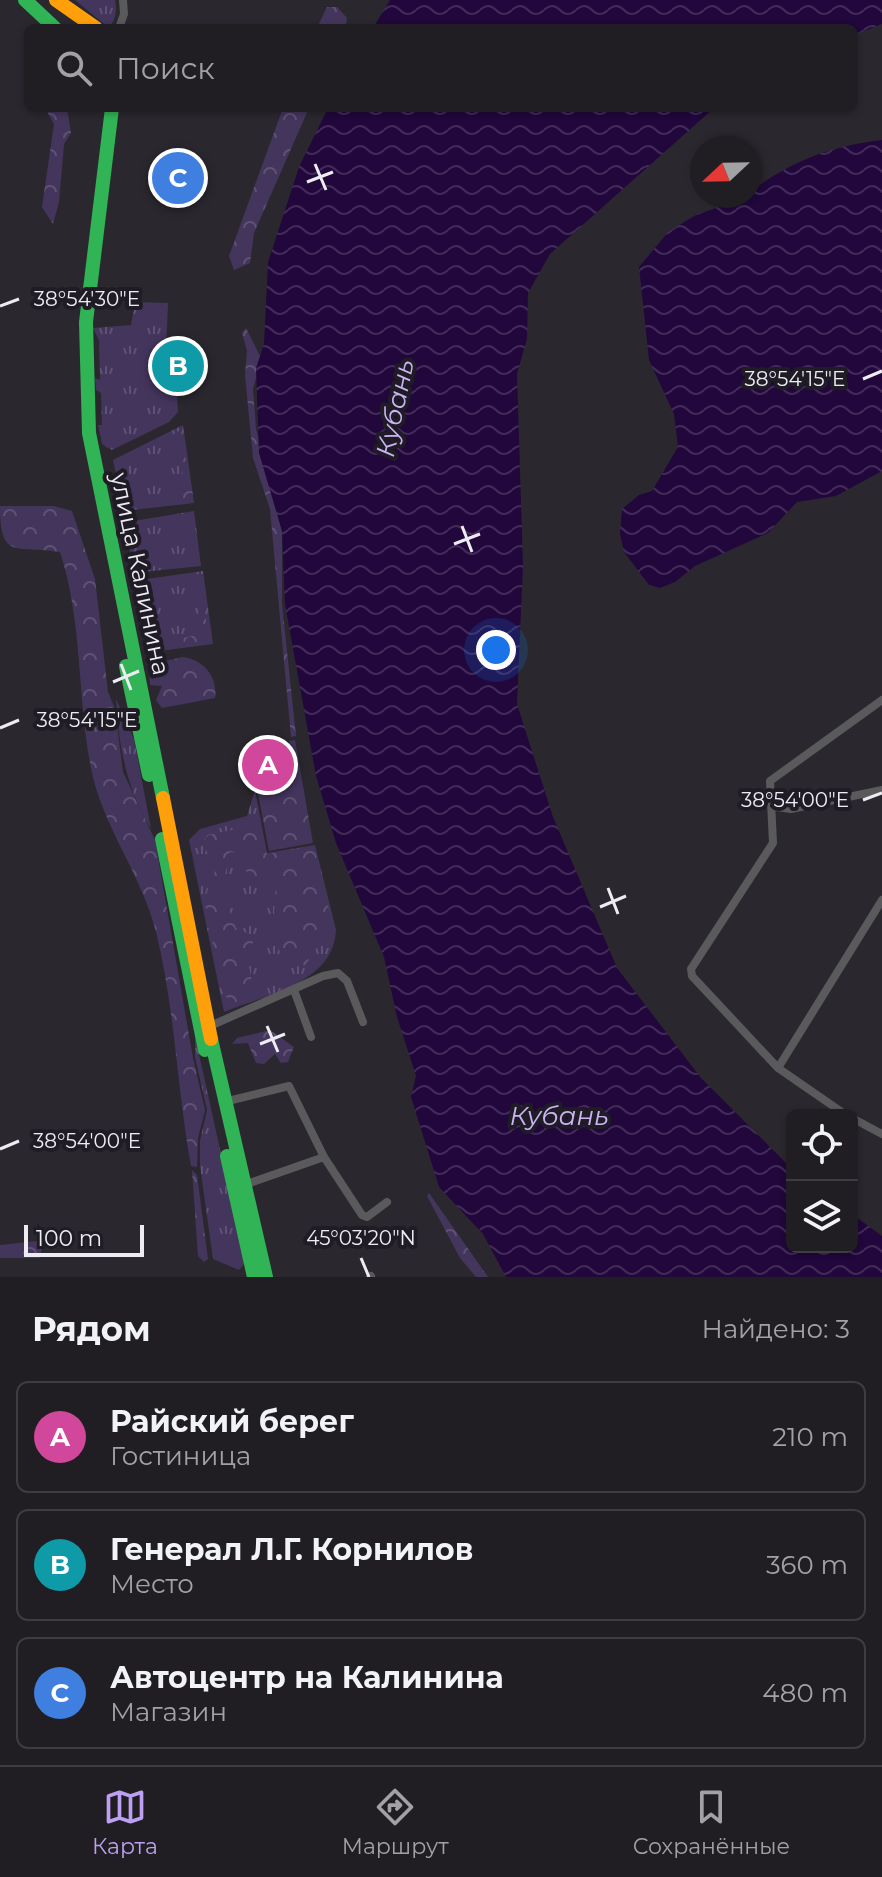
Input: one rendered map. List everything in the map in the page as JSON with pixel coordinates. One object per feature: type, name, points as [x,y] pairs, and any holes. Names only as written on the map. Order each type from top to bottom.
[{"type":"highway","points":[[25,0],[52,24]]},
{"type":"highway","points":[[54,0],[90,24]]},
{"type":"highway","name":"улица Калинина","points":[[103,112],[78,322],[82,434],[177,916],[254,1277]]},
{"type":"highway","name":"улица Калинина","points":[[112,112],[86,322],[89,433],[224,1102],[266,1277]]},
{"type":"street","points":[[54,0],[51,16],[54,24]]},
{"type":"street","points":[[122,24],[126,0]]},
{"type":"street","points":[[837,1109],[778,1068],[691,972],[773,843],[775,831],[768,799],[770,781],[882,700]]},
{"type":"street","points":[[768,799],[777,807],[791,809],[882,790]]},
{"type":"street","points":[[778,1068],[882,900]]},
{"type":"street","points":[[210,1026],[338,973],[347,981],[363,1022]]},
{"type":"street","points":[[294,990],[311,1037]]},
{"type":"street","points":[[224,1102],[289,1086],[324,1157],[362,1215],[367,1217],[387,1202]]},
{"type":"street","points":[[858,1121],[882,1134]]},
{"type":"street","points":[[244,1185],[324,1157]]},
{"type":"green space","points":[[75,0],[115,0],[113,21],[104,24]]},
{"type":"green space","points":[[327,7],[337,7],[347,18],[346,24],[319,24]]},
{"type":"green space","points":[[47,112],[68,112],[71,133],[64,144],[59,202],[53,224],[42,207],[54,124]]},
{"type":"green space","points":[[282,112],[307,112],[254,233],[250,263],[234,270],[229,256]]},
{"type":"green space","points":[[135,302],[168,303],[166,352],[188,354],[176,379],[178,412],[169,422],[112,450],[102,444],[98,425],[102,425],[101,393],[96,390],[95,378],[100,380],[99,340],[93,328],[131,325]]},
{"type":"green space","points":[[246,328],[261,358],[253,389],[256,429],[282,531],[282,604],[296,736],[291,737],[270,509],[253,458],[245,375],[247,351],[242,333]]},
{"type":"green space","points":[[183,425],[194,503],[124,511],[113,460]]},
{"type":"green space","points":[[180,431],[193,495],[192,501],[186,502],[182,499],[183,478],[175,432]]},
{"type":"green space","points":[[0,506],[54,506],[72,511],[95,579],[108,692],[115,709],[123,772],[155,840],[205,1110],[198,1138],[197,1167],[191,1166],[168,990],[156,932],[150,911],[104,810],[91,768],[73,605],[60,552],[22,549],[7,543],[3,535]]},
{"type":"green space","points":[[194,511],[201,566],[142,572],[134,567],[126,529],[128,522]]},
{"type":"green space","points":[[203,571],[213,644],[152,652],[143,599],[137,592],[140,580]]},
{"type":"green space","points":[[192,575],[200,579],[209,640],[186,646],[182,638],[198,635],[197,599],[188,579]]},
{"type":"green space","points":[[183,657],[197,662],[208,671],[214,683],[215,698],[162,708],[156,700],[162,686],[150,685],[149,669],[157,663]]},
{"type":"green space","points":[[116,699],[134,739],[151,829],[135,798],[125,766]]},
{"type":"green space","points":[[295,740],[313,843],[269,851],[257,788],[295,781],[289,741]]},
{"type":"green space","points":[[255,790],[267,853],[315,845],[336,930],[332,948],[323,963],[310,975],[277,993],[224,1012],[189,840],[200,829],[247,816]]},
{"type":"green space","points":[[251,821],[259,827],[267,854],[314,846],[329,922],[306,965],[287,968],[277,945],[281,927],[274,913],[276,882],[268,884],[244,870],[242,854],[230,852],[222,891],[236,928],[249,934],[253,942],[249,965],[252,983],[247,996],[239,1002],[230,1002],[222,991],[204,900],[215,871],[203,842],[207,835],[237,829]]},
{"type":"green space","points":[[270,1030],[294,1047],[288,1062],[281,1063],[275,1054],[264,1064],[256,1063],[248,1043],[232,1044],[237,1038]]},
{"type":"green space","points":[[195,1036],[245,1263],[239,1270],[213,1259],[200,1166],[200,1141],[207,1110],[195,1057]]},
{"type":"green space","points":[[192,1170],[197,1175],[208,1259],[204,1262],[198,1256]]},
{"type":"green space","points":[[429,1193],[488,1277],[476,1277],[460,1258],[427,1196]]},
{"type":"green space","points":[[37,1241],[42,1247],[40,1258],[0,1258],[0,1245]]},
{"type":"water","points":[[390,0],[882,0],[882,24],[858,33],[858,24],[375,24]]},
{"type":"water","name":"Кубань","points":[[326,112],[710,112],[550,254],[528,293],[527,339],[517,374],[523,566],[517,704],[553,817],[617,968],[701,1078],[786,1163],[786,1253],[858,1253],[858,1218],[882,1236],[882,1277],[506,1277],[483,1234],[439,1187],[411,1097],[416,1076],[397,1017],[384,957],[336,843],[316,776],[285,604],[282,531],[259,453],[256,368],[264,344],[268,262],[299,167]]},
{"type":"water","points":[[882,140],[882,471],[836,496],[797,502],[768,533],[695,566],[675,582],[660,588],[649,585],[624,552],[620,534],[622,509],[639,495],[652,491],[678,447],[674,414],[649,360],[639,267],[669,231],[696,215],[716,208],[762,208],[762,183],[796,164],[846,146]]},
{"type":"traffic: fast","points":[[25,0],[51,24]]},
{"type":"traffic: fast","points":[[112,112],[86,322],[89,433],[163,798]]},
{"type":"traffic: fast","points":[[126,666],[149,775]]},
{"type":"traffic: fast","points":[[162,839],[205,1050]]},
{"type":"traffic: fast","points":[[211,1039],[266,1277]]},
{"type":"traffic: fast","points":[[227,1156],[254,1277]]},
{"type":"traffic: slow","points":[[56,0],[90,24]]},
{"type":"traffic: slow","points":[[163,798],[211,1039]]},
{"type":"place","name":"Автоцентр на Калинина","points":[[178,178]]},
{"type":"place","name":"Генерал Л.Г. Корнилов","points":[[178,366]]},
{"type":"place","name":"Райский берег","points":[[268,765]]}]
